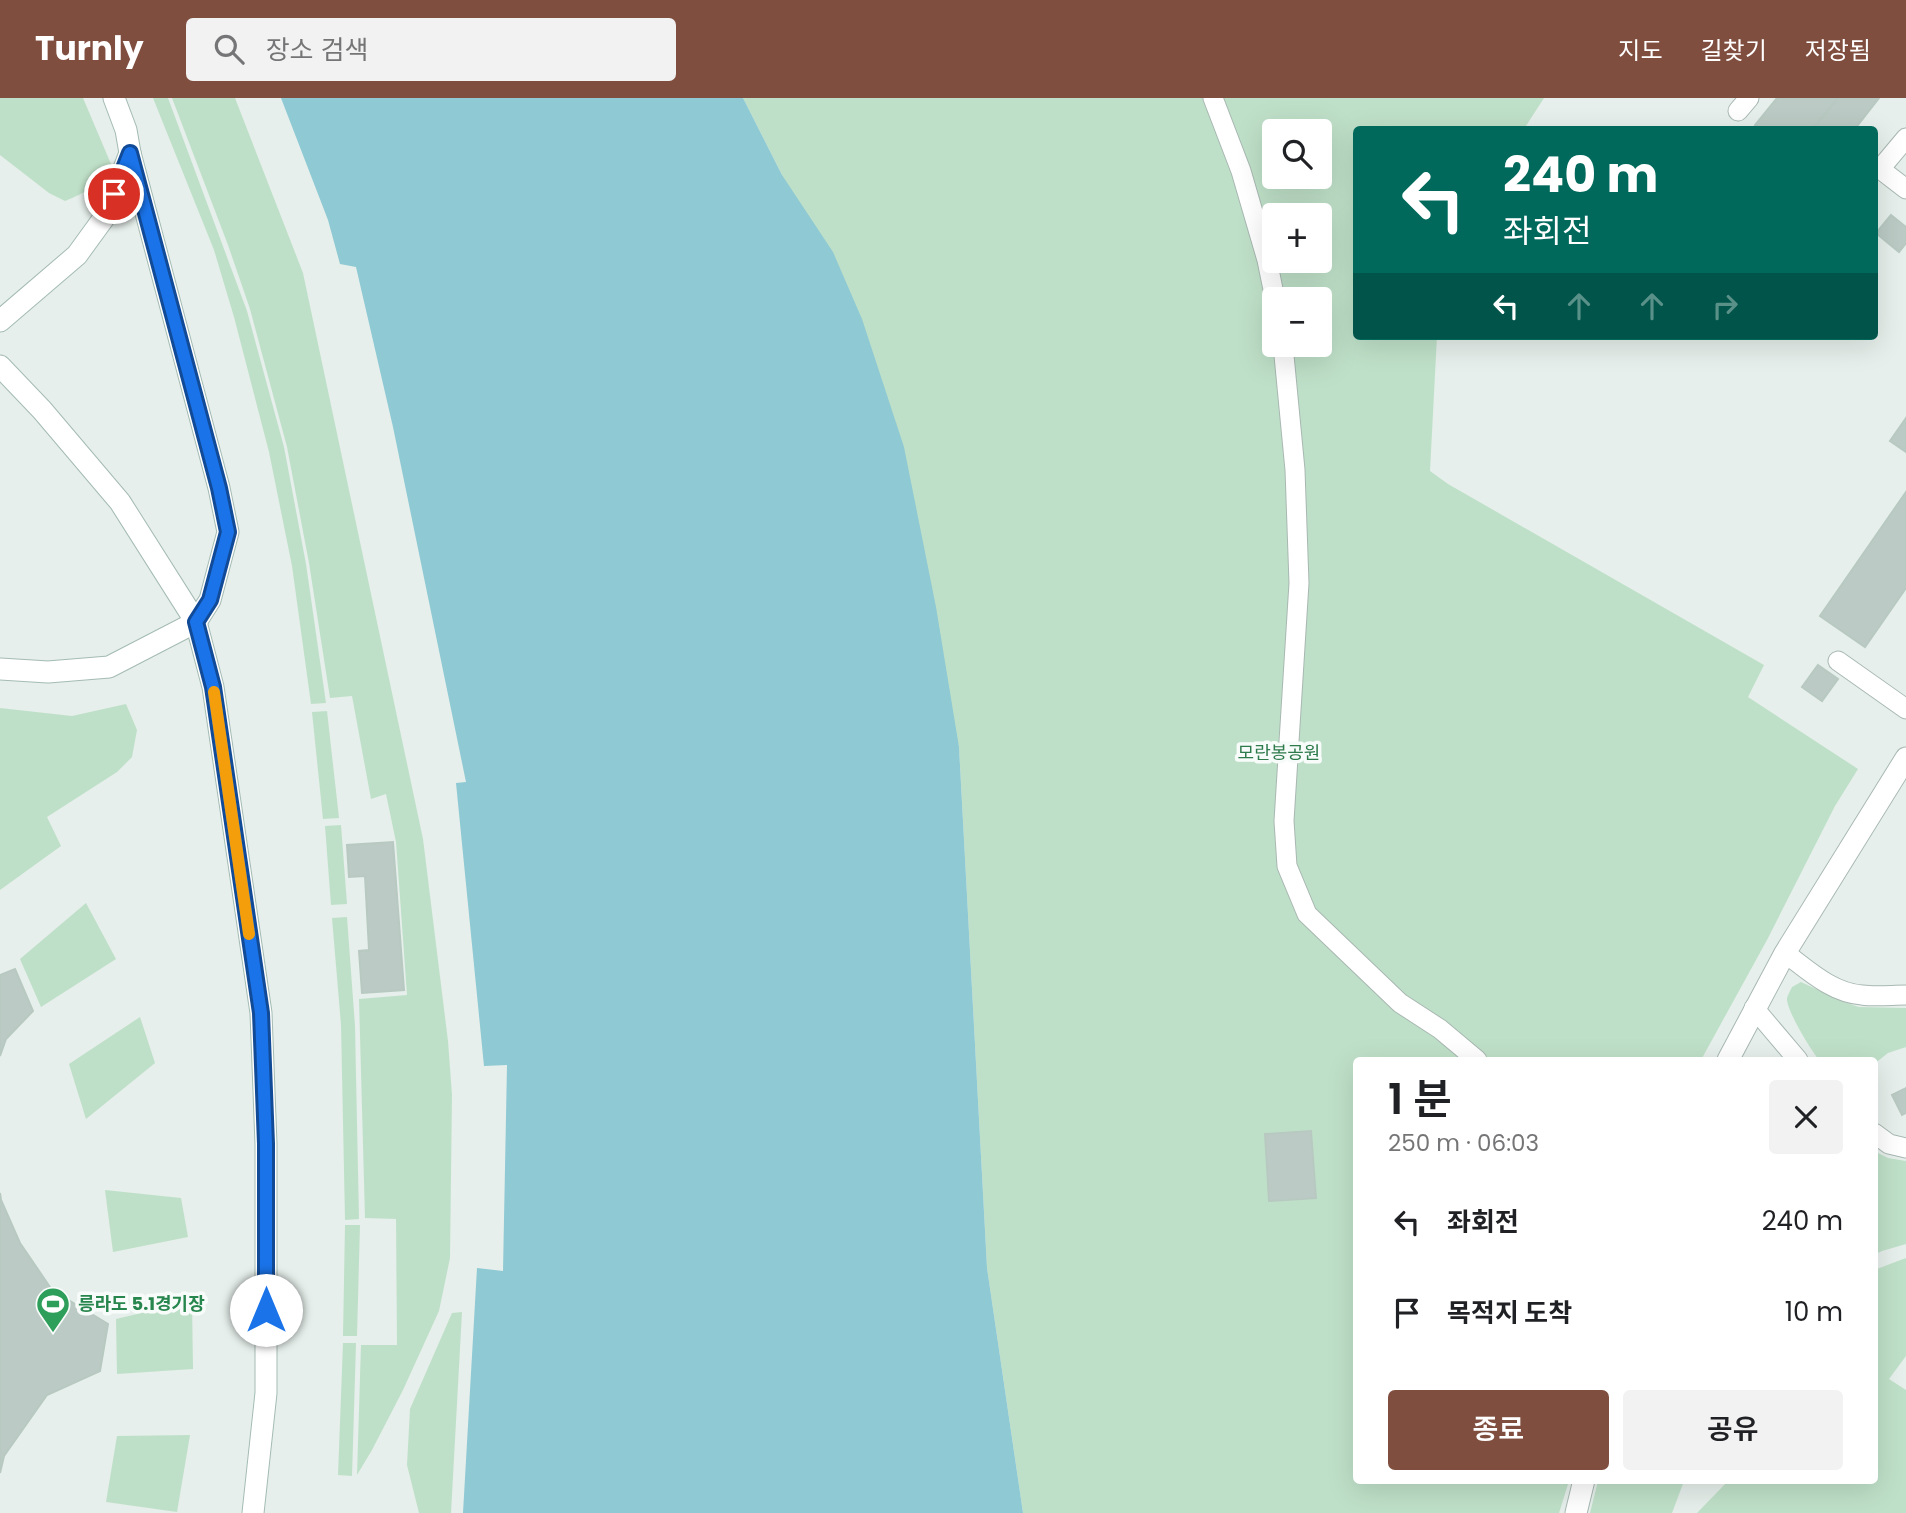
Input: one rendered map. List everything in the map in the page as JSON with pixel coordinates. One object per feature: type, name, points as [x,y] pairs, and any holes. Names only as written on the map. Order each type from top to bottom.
[{"type":"street","points":[[0,669],[48,672],[109,667],[196,622],[210,600],[228,532],[126,130],[114,98]]},
{"type":"street","points":[[0,321],[77,255],[106,215],[130,153]]},
{"type":"street","points":[[0,366],[43,410],[120,502],[196,622],[213,687],[261,1013],[266,1144],[266,1393],[253,1513]]},
{"type":"street","points":[[1730,1057],[1785,953],[1906,758]]},
{"type":"street","points":[[1576,1513],[1583,1484]]},
{"type":"lane","points":[[1213,98],[1241,171],[1273,287]]},
{"type":"lane","points":[[1906,138],[1881,169],[1906,189]]},
{"type":"lane","points":[[1284,357],[1294,470],[1299,583],[1284,821],[1287,866],[1307,914],[1401,1003],[1440,1029],[1473,1057]]},
{"type":"lane","points":[[1839,661],[1906,709]]},
{"type":"lane","points":[[1785,953],[1841,990],[1860,995],[1906,995]]},
{"type":"lane","points":[[1754,1008],[1795,1057]]},
{"type":"lane","points":[[1878,1136],[1889,1144],[1906,1148]]},
{"type":"green space","points":[[0,98],[83,98],[111,164],[92,187],[80,194],[65,201],[49,193],[0,155]]},
{"type":"green space","points":[[153,98],[168,98],[247,311],[284,447],[306,564],[326,703],[311,704],[292,566],[269,452],[234,317],[214,250]]},
{"type":"green space","points":[[172,98],[235,98],[303,273],[423,839],[448,1041],[452,1095],[450,1258],[439,1311],[403,1390],[357,1475],[361,1345],[397,1345],[396,1219],[365,1218],[359,999],[407,995],[396,842],[386,794],[371,799],[352,696],[330,698],[287,447],[250,309]]},
{"type":"green space","name":"모란봉공원","points":[[743,98],[1544,98],[1526,126],[1353,126],[1353,340],[1437,340],[1430,471],[1448,484],[1764,665],[1748,697],[1858,769],[1835,806],[1767,940],[1703,1057],[1353,1057],[1353,1484],[1568,1484],[1559,1513],[1023,1513],[987,1268],[959,747],[782,175]]},
{"type":"green space","points":[[126,704],[137,730],[132,757],[117,772],[47,817],[61,846],[0,890],[0,708],[72,716]]},
{"type":"green space","points":[[327,711],[339,818],[323,819],[312,712]]},
{"type":"green space","points":[[341,825],[347,904],[331,905],[325,826]]},
{"type":"green space","points":[[86,903],[116,959],[41,1007],[20,959]]},
{"type":"green space","points":[[347,917],[355,1026],[359,1219],[345,1220],[341,1025],[332,918]]},
{"type":"green space","points":[[1801,982],[1859,1007],[1906,1008],[1906,1047],[1888,1053],[1878,1061],[1878,1057],[1817,1057],[1790,1011],[1787,998],[1792,987]]},
{"type":"green space","points":[[140,1017],[155,1063],[86,1119],[69,1064]]},
{"type":"green space","points":[[1878,1153],[1906,1161],[1906,1244],[1878,1253]]},
{"type":"green space","points":[[105,1190],[181,1198],[188,1237],[113,1252]]},
{"type":"green space","points":[[345,1225],[360,1225],[357,1336],[343,1336]]},
{"type":"green space","points":[[1906,1258],[1906,1356],[1889,1379],[1906,1390],[1906,1513],[1697,1513],[1725,1484],[1878,1484],[1878,1268]]},
{"type":"green space","points":[[192,1301],[193,1369],[117,1374],[116,1319]]},
{"type":"green space","points":[[462,1312],[451,1513],[419,1513],[407,1465],[410,1409],[452,1313]]},
{"type":"green space","points":[[343,1343],[356,1343],[352,1476],[338,1475]]},
{"type":"green space","points":[[190,1435],[177,1512],[106,1502],[117,1436]]},
{"type":"green space","points":[[1597,1484],[1683,1484],[1672,1513],[1590,1513]]},
{"type":"water","points":[[281,98],[743,98],[782,175],[833,252],[862,319],[904,447],[936,607],[959,747],[987,1268],[1023,1513],[463,1513],[477,1268],[503,1271],[507,1065],[484,1066],[456,783],[466,782],[393,427],[356,267],[340,264],[328,220]]},
{"type":"building","points":[[1777,98],[1838,98],[1815,126],[1755,125]]},
{"type":"building","points":[[1838,98],[1879,98],[1857,126],[1815,126]]},
{"type":"building","points":[[1891,215],[1906,227],[1906,243],[1899,252],[1878,235],[1878,231]]},
{"type":"building","points":[[1906,418],[1906,452],[1890,441]]},
{"type":"building","points":[[1906,492],[1906,588],[1865,647],[1820,616]]},
{"type":"building","points":[[1818,665],[1838,679],[1822,701],[1802,687]]},
{"type":"building","points":[[393,842],[404,990],[362,993],[359,951],[369,950],[365,876],[349,877],[347,845]]},
{"type":"building","points":[[15,969],[33,1011],[6,1039],[0,1056],[0,975]]},
{"type":"building","points":[[1906,1088],[1906,1113],[1902,1115],[1892,1095]]},
{"type":"building","points":[[1311,1131],[1316,1198],[1269,1201],[1265,1134]]},
{"type":"building","name":"릉라도 5.1경기장","points":[[0,1193],[20,1243],[52,1290],[108,1324],[100,1371],[47,1395],[4,1456],[0,1473]]},
{"type":"slow traffic","points":[[214,692],[249,934]]},
{"type":"place","name":"릉라도 5.1경기장","points":[[53,1334]]},
{"type":"route","points":[[114,194],[130,153],[219,488],[228,532],[210,600],[196,622],[213,687],[261,1013],[266,1144],[266,1310]]}]
